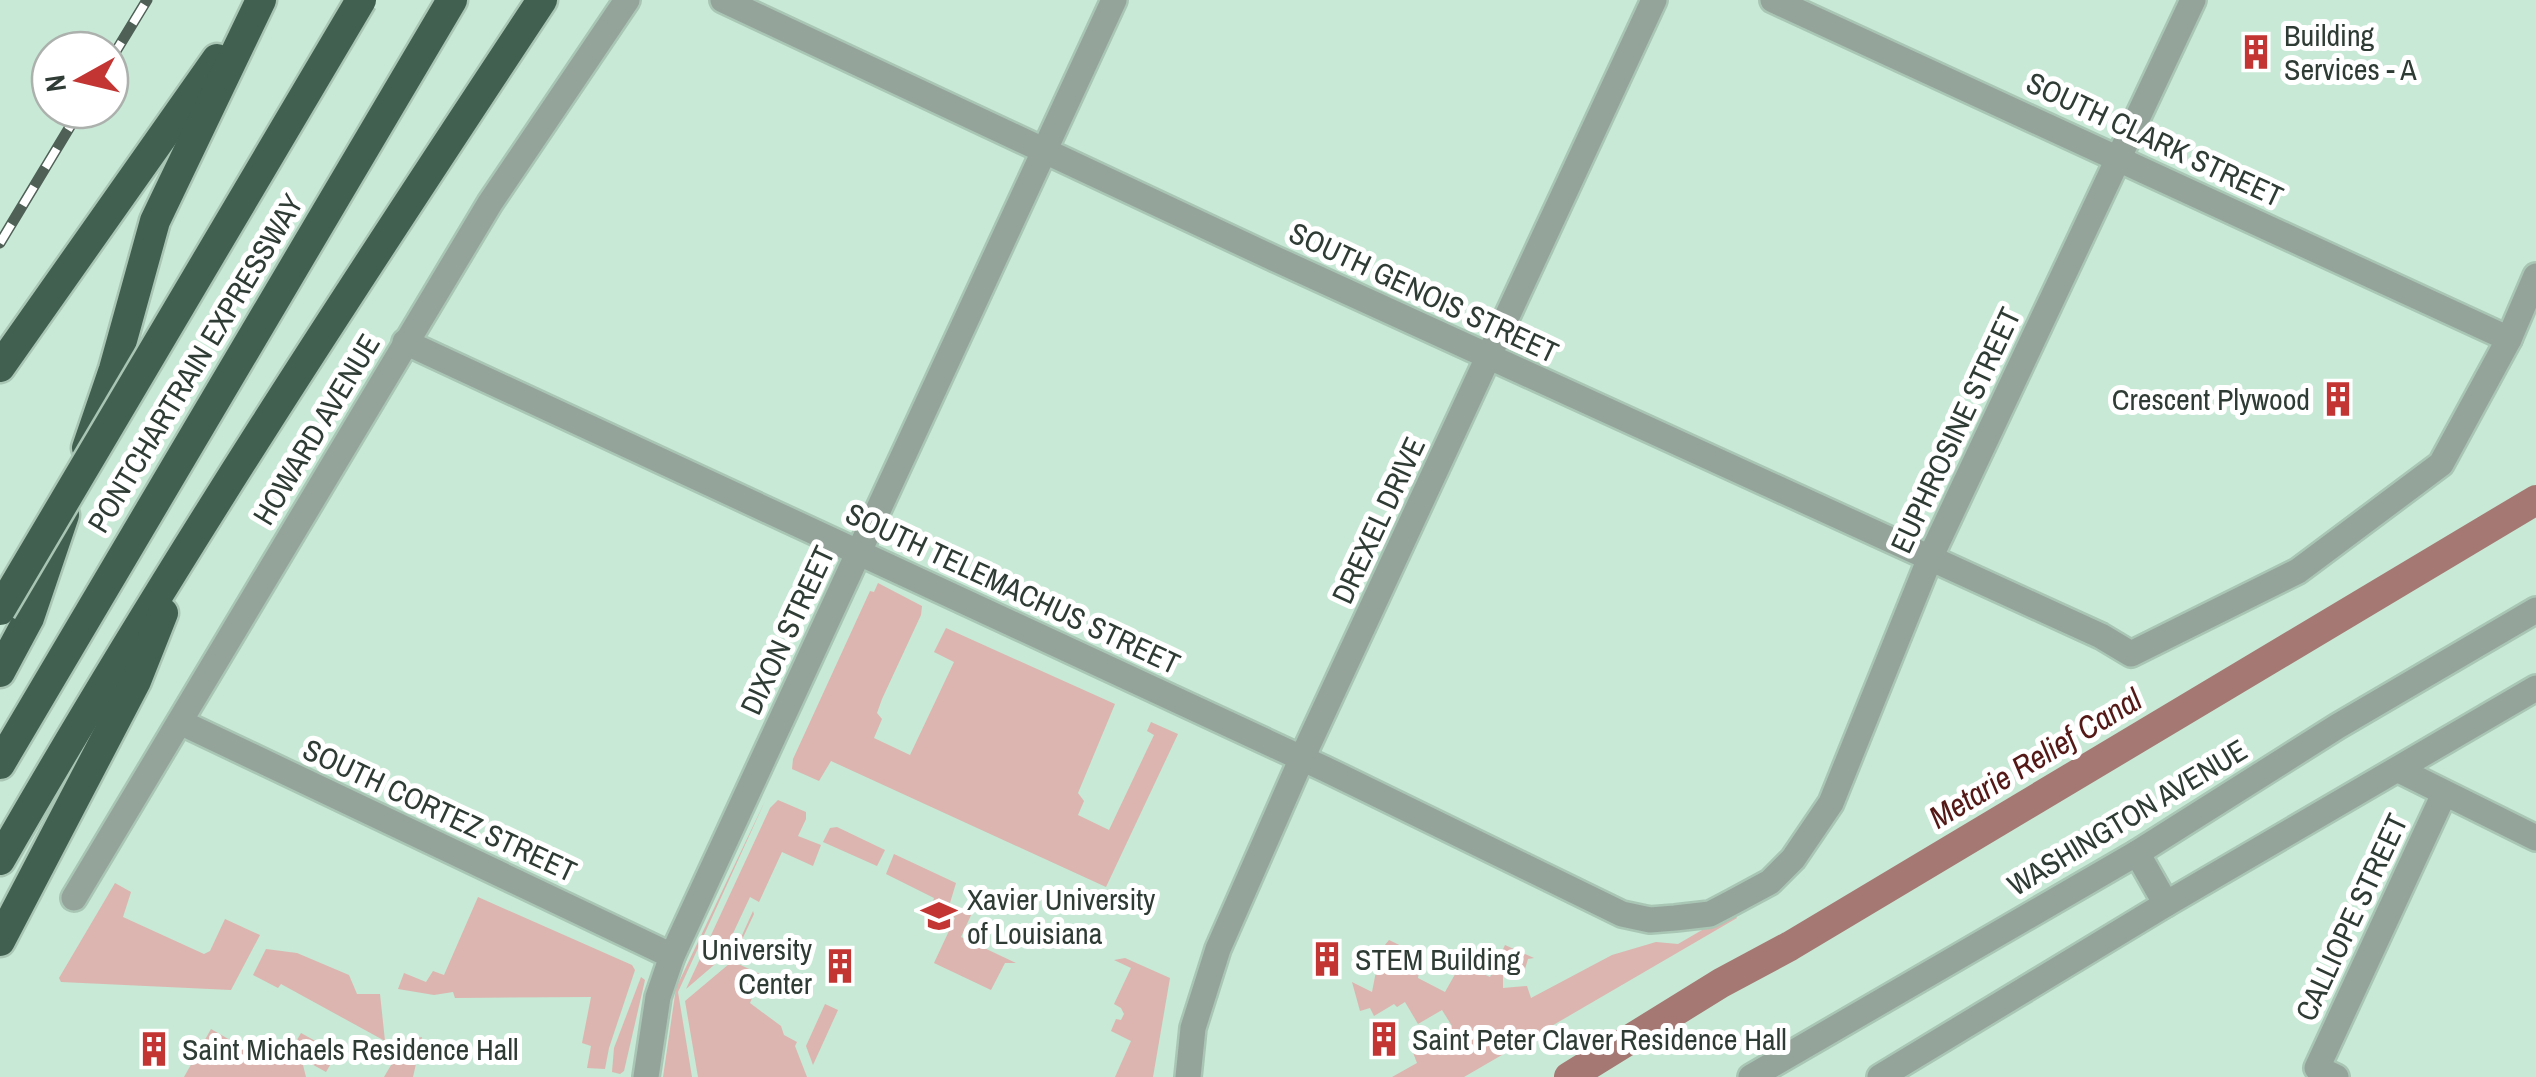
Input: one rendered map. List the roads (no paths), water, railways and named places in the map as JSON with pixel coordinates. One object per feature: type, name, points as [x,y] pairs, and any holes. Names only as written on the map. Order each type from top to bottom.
[{"type":"highway","points":[[0,367],[260,0]]},
{"type":"highway","points":[[0,672],[29,618],[114,370],[156,221],[260,0]]},
{"type":"highway","name":"PONTCHARTRAIN EXPRESSWAY","points":[[0,610],[361,0]]},
{"type":"highway","name":"PONTCHARTRAIN EXPRESSWAY","points":[[0,764],[452,0]]},
{"type":"highway","points":[[0,860],[100,687],[339,306],[542,0]]},
{"type":"highway","points":[[0,940],[136,681],[190,546]]},
{"type":"street","name":"HOWARD AVENUE","points":[[74,898],[490,203],[627,0]]},
{"type":"street","name":"SOUTH GENOIS STREET","points":[[723,0],[1490,358],[2101,636],[2131,654],[2298,571],[2403,496],[2441,464],[2509,338]]},
{"type":"street","name":"DIXON STREET","points":[[646,1077],[658,996],[672,956],[1114,0]]},
{"type":"street","name":"DREXEL DRIVE","points":[[1188,1077],[1193,1028],[1218,949],[1302,758],[1654,0]]},
{"type":"street","name":"SOUTH CLARK STREET","points":[[1773,0],[2509,338]]},
{"type":"street","name":"EUPHROSINE STREET","points":[[1770,882],[1792,859],[1831,803],[1930,558],[2193,0]]},
{"type":"street","points":[[2509,338],[2536,276]]},
{"type":"street","name":"SOUTH TELEMACHUS STREET","points":[[405,342],[1302,758],[1622,914],[1650,920],[1710,914],[1770,882]]},
{"type":"street","name":"WASHINGTON AVENUE","points":[[1751,1077],[2137,853],[2338,726],[2536,610]]},
{"type":"street","points":[[1880,1077],[2536,688]]},
{"type":"street","name":"SOUTH CORTEZ STREET","points":[[180,722],[672,956]]},
{"type":"street","points":[[2399,770],[2536,838]]},
{"type":"street","name":"CALLIOPE STREET","points":[[2326,1072],[2444,794]]},
{"type":"street","points":[[2137,853],[2166,904]]},
{"type":"waterway","name":"Metarie Relief Canal","points":[[1569,1077],[2536,500]]},
{"type":"railway","points":[[129,30],[147,0]]},
{"type":"railway","points":[[0,243],[68,130]]},
{"type":"place","name":"Building Services - A","points":[[2256,52]]},
{"type":"place","name":"Crescent Plywood","points":[[2338,399]]},
{"type":"place","name":"Xavier University of Louisiana","points":[[939,916]]},
{"type":"place","name":"STEM Building","points":[[1327,959]]},
{"type":"place","name":"University Center","points":[[840,966]]},
{"type":"place","name":"Saint Peter Claver Residence Hall","points":[[1384,1039]]},
{"type":"place","name":"Saint Michaels Residence Hall","points":[[154,1049]]}]
